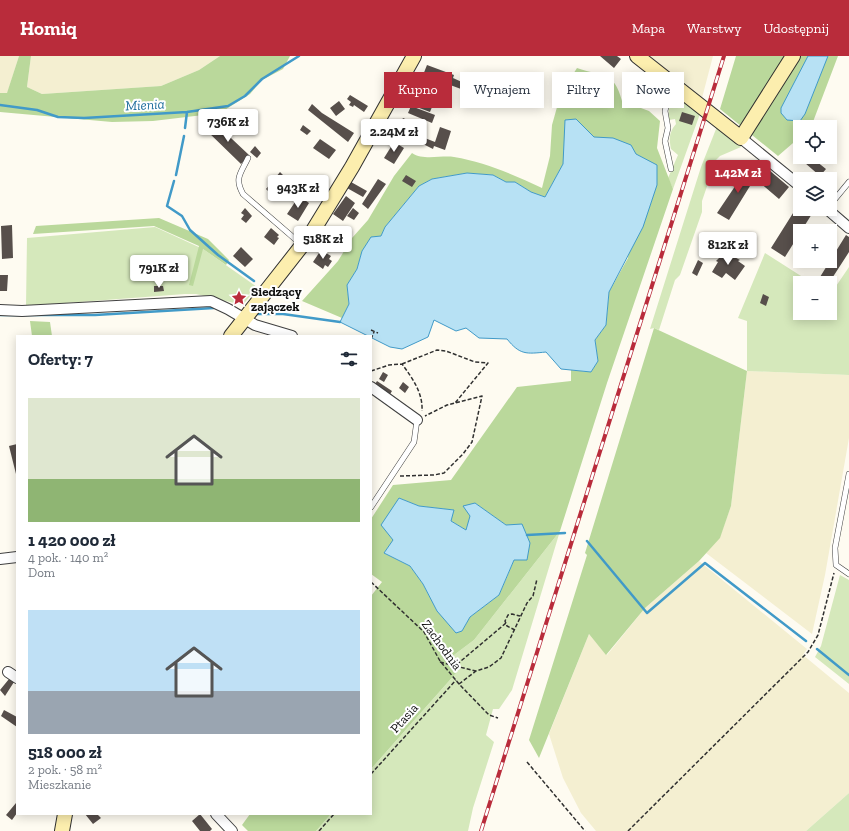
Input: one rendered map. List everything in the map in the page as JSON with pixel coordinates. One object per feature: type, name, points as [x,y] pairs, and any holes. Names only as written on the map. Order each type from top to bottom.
[{"type":"main road","points":[[232,335],[312,234],[345,179],[414,56]]},
{"type":"main road","points":[[637,56],[658,72]]},
{"type":"main road","points":[[684,92],[741,138],[793,56]]},
{"type":"main road","points":[[62,831],[65,815]]},
{"type":"street","points":[[741,138],[793,180]]},
{"type":"street","points":[[835,216],[849,228]]},
{"type":"street","points":[[0,310],[22,311],[211,301],[228,309],[244,320],[289,335]]},
{"type":"street","points":[[372,388],[417,420]]},
{"type":"street","points":[[0,559],[16,557]]},
{"type":"street","points":[[217,815],[232,831]]},
{"type":"lane","points":[[666,108],[668,128],[665,141],[671,168]]},
{"type":"lane","points":[[248,158],[239,177],[238,184],[244,194],[303,245]]},
{"type":"lane","points":[[837,197],[849,182]]},
{"type":"lane","points":[[372,506],[414,442],[417,420]]},
{"type":"lane","points":[[849,474],[835,548],[836,565],[849,574]]},
{"type":"path","points":[[370,330],[378,333]]},
{"type":"path","points":[[372,337],[374,332]]},
{"type":"path","points":[[372,371],[389,365],[402,364],[437,350],[446,351],[475,362],[488,363],[455,403]]},
{"type":"path","points":[[392,476],[434,475],[444,473],[463,454],[472,442],[482,396],[455,403],[422,417],[423,400],[414,380],[402,364]]},
{"type":"path","points":[[628,831],[808,652],[818,635],[836,565]]},
{"type":"path","points":[[459,684],[476,671],[489,667],[501,658],[521,616],[533,596],[537,579]]},
{"type":"path","name":"Zachodnia","points":[[372,583],[424,632],[440,661],[459,684],[489,715],[498,718]]},
{"type":"path","points":[[455,666],[506,623],[508,615],[512,614],[521,616]]},
{"type":"path","points":[[506,623],[513,630],[515,630]]},
{"type":"path","points":[[440,661],[476,671]]},
{"type":"path","name":"Ptasia","points":[[372,773],[456,680]]},
{"type":"path","points":[[527,762],[585,831]]},
{"type":"path","points":[[319,831],[333,815]]},
{"type":"shaded area","points":[[0,56],[19,56],[7,94],[0,93]]},
{"type":"shaded area","points":[[31,56],[220,56],[199,70],[161,86],[42,94],[27,87]]},
{"type":"shaded area","points":[[650,56],[713,56],[702,98],[684,83],[684,72],[670,72]]},
{"type":"shaded area","points":[[747,371],[849,375],[849,438],[825,575],[812,634],[706,553],[721,534],[731,506]]},
{"type":"shaded area","points":[[699,561],[807,649],[803,655],[849,693],[849,793],[806,831],[596,831],[581,813],[563,778],[549,734],[589,634],[607,655],[645,608]]},
{"type":"green space","points":[[19,56],[31,56],[27,87],[42,94],[161,86],[199,70],[220,56],[290,56],[283,69],[262,80],[250,94],[220,113],[153,121],[112,122],[0,112],[0,93],[7,93]]},
{"type":"green space","points":[[736,56],[838,56],[814,120],[793,120],[793,143],[778,156],[720,109]]},
{"type":"green space","points":[[577,68],[591,72],[574,72]]},
{"type":"green space","points":[[614,83],[619,91],[622,101],[622,108],[641,108],[649,111],[660,121],[657,148],[673,189],[607,383],[560,531],[474,640],[454,655],[457,672],[372,768],[372,595],[382,582],[372,575],[372,517],[393,485],[451,480],[517,387],[571,381],[571,370],[591,372],[598,361],[595,340],[606,325],[609,292],[628,258],[636,154],[613,138],[594,138],[576,119],[565,150],[563,164],[545,197],[531,192],[515,182],[506,182],[493,175],[467,173],[432,179],[419,186],[385,227],[381,236],[371,238],[362,251],[357,269],[347,285],[349,304],[342,318],[302,301],[338,261],[352,238],[368,220],[394,176],[412,153],[422,157],[454,157],[466,159],[510,174],[542,188],[550,156],[552,125],[557,108],[614,108]],"holes":[[[399,498],[419,506],[453,510],[451,521],[466,530],[475,503],[506,525],[514,560],[499,595],[470,617],[462,631],[437,611],[423,584],[410,566],[384,553],[394,540]]]},
{"type":"green space","points":[[684,99],[701,111],[673,189],[668,178],[678,155],[671,149],[670,136],[676,124],[675,119],[669,120],[669,109],[684,108]]},
{"type":"green space","points":[[718,124],[741,144],[741,147],[720,156],[716,160],[702,201],[702,212],[680,275],[675,280],[659,330],[654,328],[650,329],[701,167]]},
{"type":"green space","points":[[159,218],[208,239],[229,260],[226,265],[203,249],[193,286],[189,285],[199,246],[154,226],[33,234],[36,226]]},
{"type":"green space","points":[[155,227],[203,249],[257,287],[243,305],[196,294],[185,294],[26,306],[27,238]]},
{"type":"green space","points":[[765,253],[801,276],[793,276],[793,320],[837,320],[837,285],[849,267],[849,375],[747,371],[747,321],[738,318]]},
{"type":"green space","points":[[30,321],[50,322],[52,335],[32,335]]},
{"type":"green space","points":[[654,328],[747,371],[731,506],[720,538],[699,561],[645,608],[606,655],[589,634],[539,758],[529,740],[587,555],[585,553]]},
{"type":"green space","points":[[560,531],[512,690],[499,709],[493,709],[486,735],[494,742],[473,808],[468,831],[316,831],[330,815],[372,815],[372,768],[457,672],[454,655],[474,640]]},
{"type":"green space","points":[[840,575],[849,580],[849,684],[815,657],[821,646]]},
{"type":"green space","points":[[849,793],[849,831],[806,831]]},
{"type":"green space","points":[[249,815],[330,815],[316,831],[248,831],[242,825]]},
{"type":"water","points":[[808,56],[828,56],[805,114],[801,120],[787,120],[781,113],[781,108]]},
{"type":"water","points":[[576,119],[594,137],[613,138],[631,145],[636,154],[657,165],[657,185],[643,227],[609,292],[606,325],[595,340],[598,361],[591,372],[561,369],[546,352],[528,353],[520,351],[507,339],[479,338],[466,328],[456,331],[434,320],[428,337],[402,349],[390,347],[372,338],[372,335],[366,335],[340,322],[349,304],[347,285],[357,269],[362,251],[371,237],[381,236],[385,227],[419,186],[432,179],[467,173],[493,175],[506,182],[515,182],[531,192],[545,197],[563,164],[565,120]]},
{"type":"water","points":[[399,498],[419,506],[454,510],[451,521],[466,530],[470,516],[463,506],[475,503],[506,525],[522,524],[530,543],[527,560],[514,560],[499,595],[470,617],[462,631],[456,633],[437,611],[423,584],[410,566],[384,553],[393,540],[381,525]]},
{"type":"building","points":[[600,56],[617,56],[621,59],[614,68]]},
{"type":"building","points":[[427,65],[446,72],[424,72]]},
{"type":"building","points":[[452,74],[454,75],[453,78],[460,81],[460,89],[452,86]]},
{"type":"building","points":[[350,95],[368,106],[364,112],[354,105],[353,107],[349,105],[351,102],[347,99]]},
{"type":"building","points":[[339,101],[345,109],[336,116],[330,108]]},
{"type":"building","points":[[312,104],[322,113],[354,133],[348,142],[308,110]]},
{"type":"building","points":[[410,108],[416,108],[435,115],[432,123],[408,113]]},
{"type":"building","points":[[419,108],[432,108],[430,112]]},
{"type":"building","points":[[682,112],[695,116],[692,125],[679,121]]},
{"type":"building","points":[[403,118],[421,126],[417,135],[435,142],[440,127],[451,131],[445,150],[434,146],[433,149],[407,136],[409,133],[398,128]]},
{"type":"building","points":[[214,122],[249,155],[241,164],[206,130]]},
{"type":"building","points":[[303,125],[311,131],[307,135],[300,130]]},
{"type":"building","points":[[320,139],[336,150],[329,159],[313,148]]},
{"type":"building","points":[[394,142],[404,148],[394,164],[384,158]]},
{"type":"building","points":[[255,146],[261,153],[257,158],[250,152]]},
{"type":"building","points":[[806,164],[820,164],[826,169],[823,172],[815,172]]},
{"type":"building","points":[[748,167],[758,173],[729,220],[717,213]]},
{"type":"building","points":[[769,170],[789,187],[779,199],[759,182]]},
{"type":"building","points":[[280,172],[286,178],[272,195],[266,189]]},
{"type":"building","points":[[406,175],[416,181],[412,187],[402,181]]},
{"type":"building","points":[[378,179],[386,184],[368,209],[362,204]]},
{"type":"building","points":[[351,182],[367,191],[363,197],[347,188]]},
{"type":"building","points":[[299,196],[309,203],[298,221],[287,214]]},
{"type":"building","points":[[346,196],[355,203],[343,221],[333,214]]},
{"type":"building","points":[[245,208],[252,216],[246,223],[241,219],[244,215],[241,213]]},
{"type":"building","points":[[353,208],[359,213],[354,220],[347,216]]},
{"type":"building","points":[[793,213],[793,216],[811,216],[806,224],[793,224],[793,244],[785,257],[771,248]]},
{"type":"building","points":[[12,225],[13,258],[2,259],[1,226]]},
{"type":"building","points":[[271,228],[279,235],[277,237],[279,238],[274,245],[264,237]]},
{"type":"building","points":[[846,235],[849,237],[849,252],[834,276],[821,276],[826,268],[837,268],[837,250]]},
{"type":"building","points":[[241,247],[253,259],[245,267],[233,256]]},
{"type":"building","points":[[321,250],[331,256],[329,259],[332,261],[328,267],[325,265],[323,269],[313,262]]},
{"type":"building","points":[[725,252],[740,260],[738,261],[745,266],[735,280],[726,273],[722,278],[712,272],[718,262],[716,261]]},
{"type":"building","points":[[698,260],[703,263],[697,276],[692,273]]},
{"type":"building","points":[[0,275],[8,275],[7,291],[0,291]]},
{"type":"building","points":[[154,286],[163,286],[164,291],[154,292]]},
{"type":"building","points":[[763,294],[769,297],[766,306],[760,303]]},
{"type":"building","points":[[383,372],[388,375],[384,382],[379,379]]},
{"type":"building","points":[[377,381],[392,391],[389,396],[374,386]]},
{"type":"building","points":[[403,382],[409,387],[405,393],[399,388]]},
{"type":"building","points":[[16,444],[16,474],[9,446]]},
{"type":"building","points":[[9,679],[14,682],[5,696],[0,690]]},
{"type":"building","points":[[4,710],[16,716],[16,726],[1,716]]},
{"type":"building","points":[[16,803],[16,814],[12,820],[6,815]]},
{"type":"building","points":[[86,815],[98,815],[101,818],[93,824]]},
{"type":"building","points":[[201,815],[212,829],[210,831],[200,831],[192,821]]},
{"type":"waterway","name":"Mienia","points":[[0,105],[37,110],[58,117],[84,118],[187,112],[228,106],[245,96],[262,79],[299,56]]},
{"type":"waterway","points":[[185,128],[187,112]]},
{"type":"waterway","points":[[176,175],[184,136]]},
{"type":"waterway","points":[[174,181],[167,206],[182,216],[190,230],[218,255],[254,281]]},
{"type":"waterway","points":[[0,315],[95,315],[214,308]]},
{"type":"waterway","points":[[255,314],[283,314],[340,322]]},
{"type":"waterway","points":[[527,535],[565,533]]},
{"type":"waterway","points":[[587,541],[647,613],[705,563],[806,641]]},
{"type":"waterway","points":[[817,649],[849,675]]},
{"type":"railway","points":[[481,831],[724,56]]},
{"type":"place","name":"Siedzący zajączek","points":[[239,298]]}]
